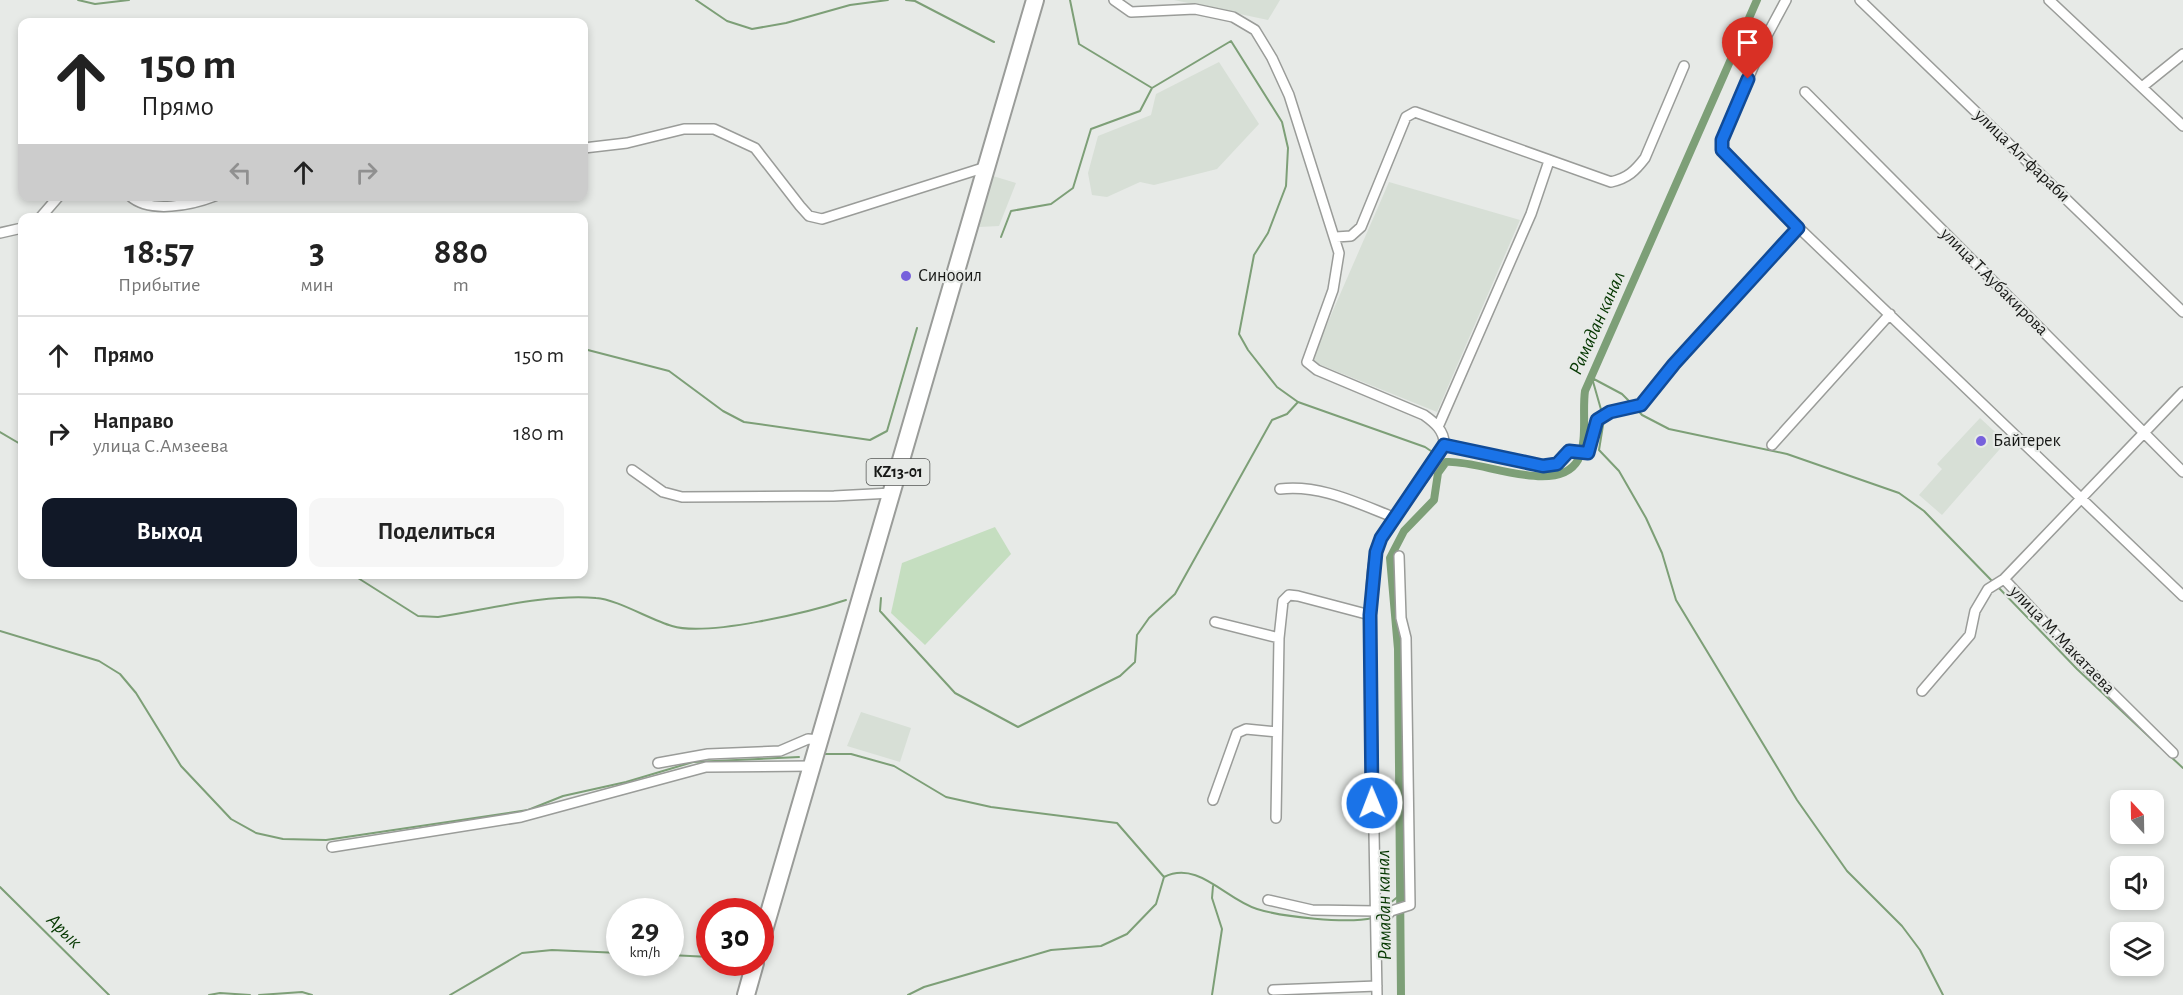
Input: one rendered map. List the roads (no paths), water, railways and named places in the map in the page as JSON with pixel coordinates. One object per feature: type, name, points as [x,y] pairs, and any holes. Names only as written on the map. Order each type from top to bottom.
[{"type":"highway","name":"KZ13-01","points":[[774,898],[1035,0]]},
{"type":"highway","points":[[746,995],[751,976]]},
{"type":"street","points":[[1114,0],[1131,12],[1195,9],[1242,21],[1255,30],[1289,94],[1336,237],[1338,263],[1333,290],[1307,362],[1317,370],[1424,416],[1437,427],[1444,445]]},
{"type":"street","points":[[1786,0],[1765,39],[1722,140],[1722,150],[1798,228],[2183,596]]},
{"type":"street","name":"улица Ал-фараби","points":[[1860,0],[2183,312]]},
{"type":"street","points":[[2049,0],[2183,126]]},
{"type":"street","points":[[2142,87],[2183,54]]},
{"type":"street","points":[[1336,237],[1351,236],[1361,227],[1406,117],[1415,112],[1611,182],[1624,179],[1636,171],[1646,158],[1684,66]]},
{"type":"street","name":"улица Т.Аубакирова","points":[[1805,92],[2183,472]]},
{"type":"street","points":[[588,148],[627,143],[684,129],[714,129],[755,148],[809,216],[822,219],[926,188],[988,166]]},
{"type":"street","points":[[1437,427],[1531,214],[1549,161]]},
{"type":"street","points":[[44,213],[55,201]]},
{"type":"street","points":[[138,201],[144,205],[156,206],[186,201]]},
{"type":"street","points":[[1444,445],[1543,466],[1557,464],[1569,451],[1588,453],[1597,420],[1610,412],[1641,405],[1674,364],[1798,228]]},
{"type":"street","points":[[0,233],[18,229]]},
{"type":"street","points":[[1772,445],[1890,314]]},
{"type":"street","name":"улица М.Макатаева","points":[[2173,753],[2091,672],[2004,579],[2183,392]]},
{"type":"street","points":[[1273,990],[1377,991],[1370,615],[1376,552],[1394,517],[1444,445]]},
{"type":"street","points":[[632,470],[663,492],[682,497],[834,496],[892,493]]},
{"type":"street","points":[[1280,489],[1298,486],[1394,517]]},
{"type":"street","points":[[1377,928],[1391,911],[1410,905],[1406,638],[1401,618],[1399,556]]},
{"type":"street","points":[[1922,691],[1970,635],[1975,611],[1988,590],[2004,579]]},
{"type":"street","points":[[1276,818],[1280,638],[1283,601],[1289,595],[1370,615]]},
{"type":"street","points":[[1215,622],[1280,638]]},
{"type":"street","points":[[1213,800],[1238,733],[1246,729],[1277,732]]},
{"type":"street","points":[[658,764],[708,754],[780,751],[808,739],[820,740]]},
{"type":"street","points":[[332,847],[520,817],[706,767],[813,766]]},
{"type":"street","points":[[1268,900],[1312,910],[1376,911]]},
{"type":"waterway","points":[[78,0],[95,4],[129,0]]},
{"type":"waterway","points":[[696,0],[727,21],[752,29],[786,23],[850,5],[888,0]]},
{"type":"waterway","points":[[906,0],[915,1],[994,42]]},
{"type":"waterway","points":[[1070,0],[1079,44],[1152,88]]},
{"type":"waterway","name":"Рамадан канал","points":[[1401,995],[1398,649],[1390,558],[1404,531],[1434,500],[1438,473],[1446,462],[1516,474],[1553,476],[1568,471],[1578,460],[1584,436],[1585,391],[1757,0]]},
{"type":"waterway","points":[[1001,237],[1011,211],[1051,204],[1073,188],[1091,129],[1140,111],[1152,88],[1231,41],[1282,122],[1288,148],[1286,186],[1268,233],[1254,255],[1239,334],[1248,350],[1277,387],[1298,402],[1425,447],[1437,455]]},
{"type":"waterway","points":[[588,350],[669,371],[723,411],[744,422],[870,440],[887,431],[917,328]]},
{"type":"waterway","points":[[1592,378],[1622,394],[1632,404]]},
{"type":"waterway","points":[[1592,378],[1602,413]]},
{"type":"waterway","points":[[881,598],[880,611],[955,693],[1018,727],[1120,676],[1135,662],[1137,635],[1149,618],[1175,594],[1272,420],[1287,414],[1298,402]]},
{"type":"waterway","points":[[1636,408],[1642,415],[1669,429],[1787,454],[1899,493],[1924,511],[1993,582]]},
{"type":"waterway","points":[[1604,419],[1599,450],[1619,471],[1646,518],[1662,553],[1676,600],[1797,800],[1847,871],[1902,926],[1920,950],[1943,995]]},
{"type":"waterway","points":[[0,432],[18,443]]},
{"type":"waterway","points":[[360,579],[418,616],[438,617],[537,600],[576,597],[604,599],[672,626],[688,629],[759,622],[846,600]]},
{"type":"waterway","points":[[1997,586],[2077,669],[2159,746]]},
{"type":"waterway","points":[[0,631],[99,661],[120,674],[136,693],[181,766],[231,819],[256,833],[283,839],[326,840],[528,810],[563,796],[626,782],[693,762],[799,757]]},
{"type":"waterway","points":[[825,754],[851,754],[894,766],[946,797],[991,807],[1117,823],[1164,877]]},
{"type":"waterway","points":[[2170,756],[2183,768]]},
{"type":"waterway","points":[[908,995],[924,987],[1051,950],[1101,946],[1127,934],[1156,904],[1164,877],[1176,873],[1188,873],[1200,877],[1245,904],[1268,912],[1331,920],[1373,918]]},
{"type":"waterway","points":[[1212,995],[1222,929],[1212,898],[1213,886]]},
{"type":"waterway","name":"Арык","points":[[0,887],[109,995]]},
{"type":"waterway","points":[[1379,912],[1400,895]]},
{"type":"waterway","points":[[450,995],[522,953],[552,950],[606,952]]},
{"type":"waterway","points":[[684,956],[696,956]]},
{"type":"waterway","points":[[259,995],[302,992],[312,995]]},
{"type":"waterway","points":[[209,995],[220,993],[250,995]]},
{"type":"place","name":"Синооил","points":[[906,276]]},
{"type":"place","name":"Байтерек","points":[[1981,441]]}]
